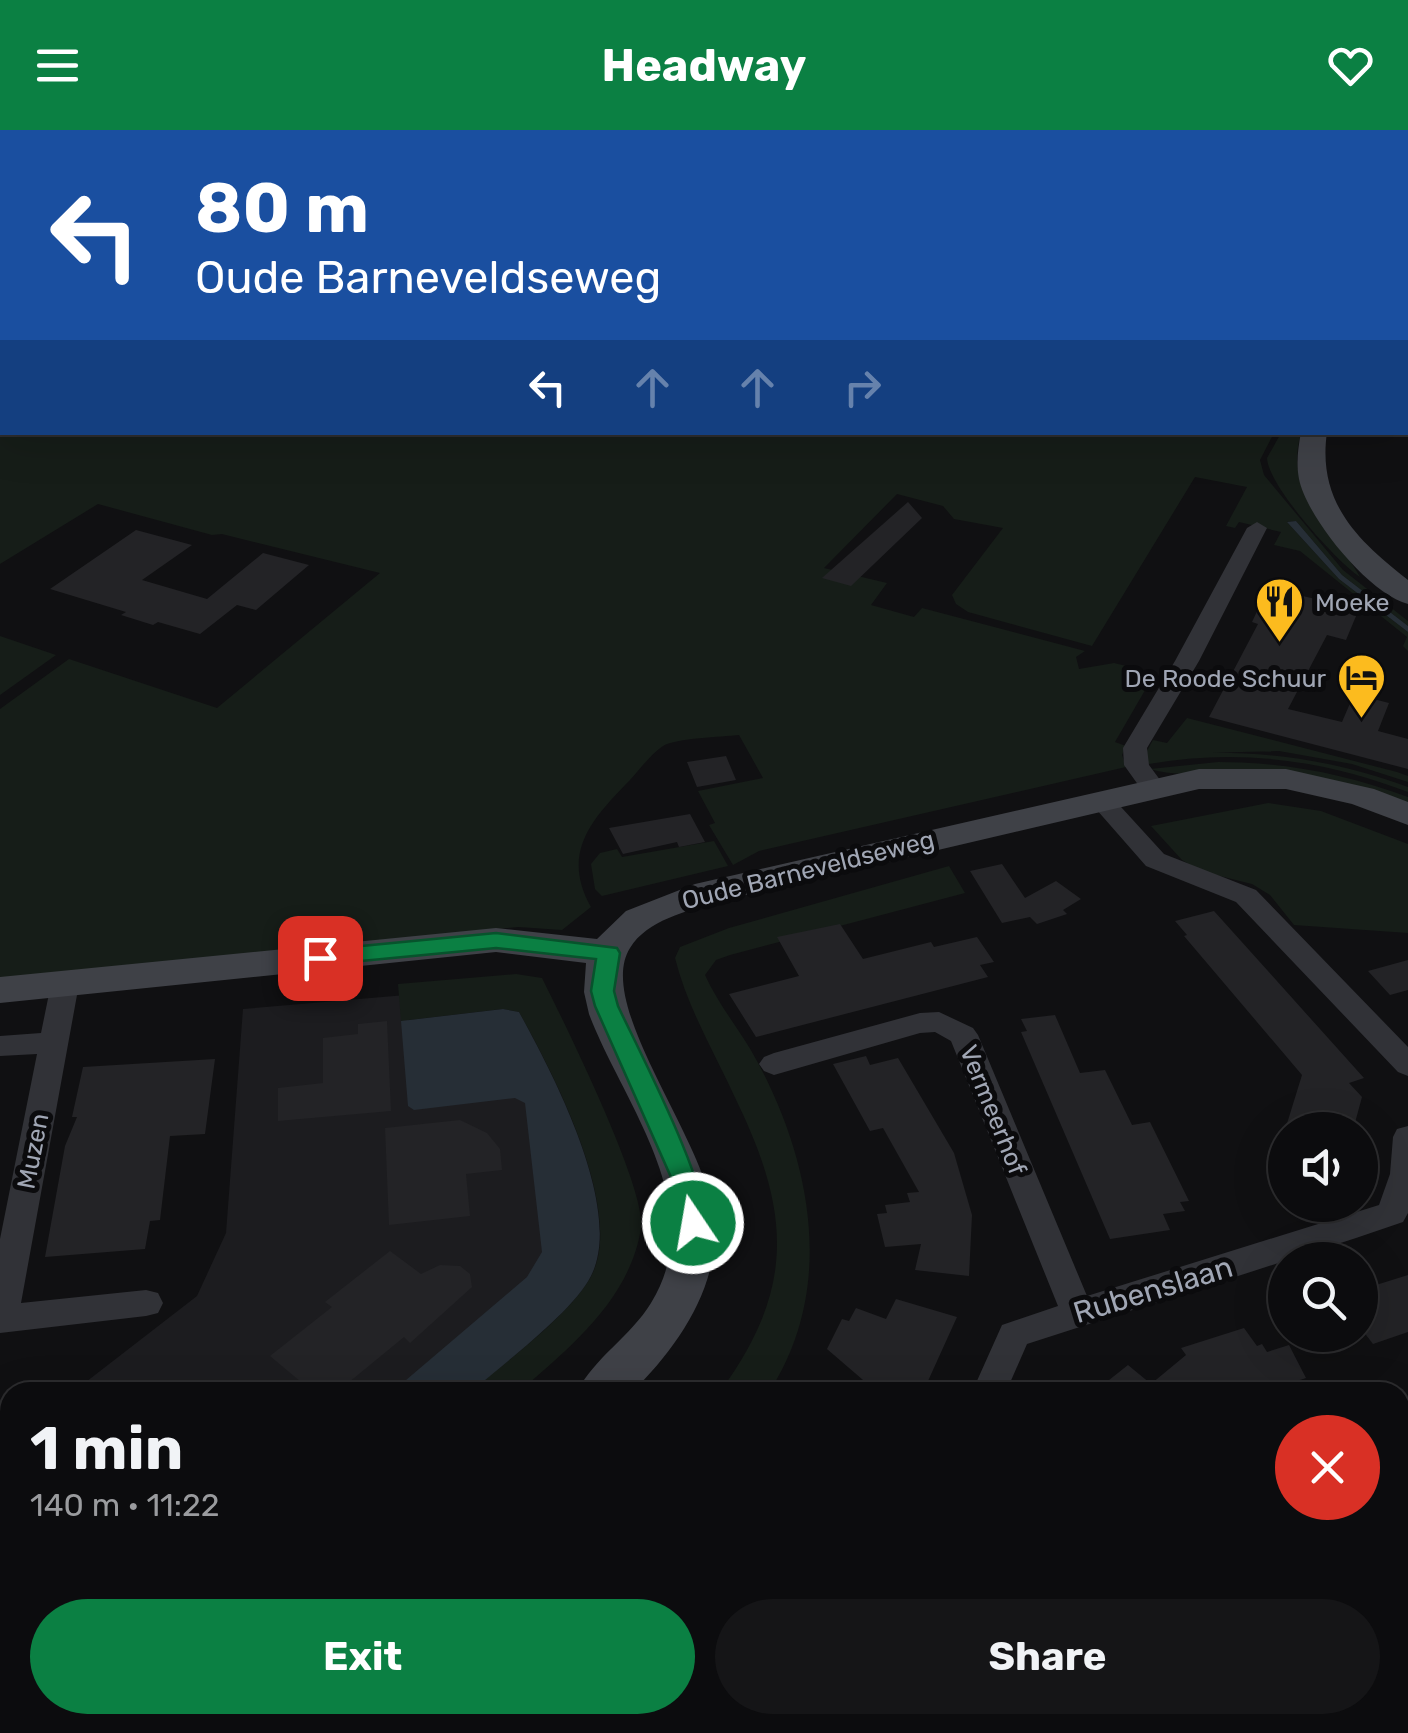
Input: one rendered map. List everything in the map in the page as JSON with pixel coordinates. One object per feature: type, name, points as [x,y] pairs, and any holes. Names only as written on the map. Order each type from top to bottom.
[{"type":"street","points":[[1314,435],[1312,477],[1325,510],[1348,542],[1408,595]]},
{"type":"street","points":[[1153,788],[1138,770],[1133,758],[1135,748],[1188,660],[1258,528]]},
{"type":"street","name":"Oude Barneveldseweg","points":[[608,953],[626,929],[671,904],[1153,788],[1230,776],[1286,779],[1362,796],[1408,814]]},
{"type":"street","points":[[1102,800],[1155,860],[1246,896],[1408,1065]]},
{"type":"street","points":[[0,990],[496,940],[608,953],[602,991],[606,1006],[687,1184],[693,1223],[686,1278],[677,1302],[634,1362],[612,1382]]},
{"type":"street","name":"Muzen","points":[[66,984],[1,1319],[146,1304]]},
{"type":"street","name":"Vermeerhof","points":[[774,1064],[920,1023],[939,1022],[963,1035],[1077,1312]]},
{"type":"street","points":[[0,1046],[54,1042]]},
{"type":"street","name":"Rubenslaan","points":[[993,1382],[1014,1335],[1077,1312],[1282,1252],[1392,1213],[1406,1174],[1408,1137]]},
{"type":"shaded area","points":[[0,435],[1273,435],[1260,460],[1264,475],[1343,570],[1408,621],[1408,626],[1342,575],[1296,521],[1287,522],[1339,579],[1408,632],[1408,651],[1403,646],[1407,637],[1300,551],[1274,545],[1281,532],[1239,522],[1235,528],[1226,526],[1247,487],[1195,477],[1092,646],[968,612],[956,604],[952,595],[1003,528],[954,519],[943,506],[897,494],[824,568],[887,583],[871,605],[914,617],[922,608],[1085,651],[1076,657],[1079,669],[1114,663],[1155,673],[1115,742],[1126,746],[1122,755],[1126,767],[759,851],[733,865],[709,825],[715,823],[698,791],[763,778],[739,735],[678,741],[654,753],[593,822],[580,853],[579,869],[591,907],[562,930],[518,927],[0,983],[0,709],[69,659],[217,708],[380,573],[222,534],[212,535],[98,504],[0,564]]},
{"type":"shaded area","points":[[1280,435],[1301,435],[1297,455],[1305,493],[1360,577],[1291,504],[1270,471],[1267,458]]},
{"type":"shaded area","points":[[1296,521],[1342,575],[1408,626],[1408,632],[1339,579],[1287,522]]},
{"type":"shaded area","points":[[0,636],[56,655],[0,695]]},
{"type":"shaded area","points":[[1187,718],[1397,772],[1408,776],[1408,782],[1352,764],[1279,751],[1201,753],[1306,760],[1383,778],[1408,787],[1408,792],[1345,772],[1280,760],[1215,757],[1149,764],[1143,758],[1153,740],[1167,743]]},
{"type":"shaded area","points":[[1218,762],[1267,764],[1338,776],[1408,797],[1408,805],[1290,772],[1180,774],[1150,769]]},
{"type":"shaded area","points":[[1268,803],[1321,811],[1408,844],[1408,933],[1294,925],[1270,895],[1252,884],[1200,871],[1182,860],[1151,826]]},
{"type":"shaded area","points":[[714,841],[728,866],[602,896],[595,889],[591,864],[600,853],[617,849],[622,857]]},
{"type":"shaded area","points":[[949,866],[965,893],[730,955],[716,960],[705,975],[776,1100],[803,1183],[809,1269],[803,1311],[790,1352],[774,1382],[727,1382],[761,1321],[772,1287],[776,1219],[756,1146],[695,1015],[675,958],[680,947],[729,928]]},
{"type":"shaded area","points":[[516,974],[542,978],[584,1065],[631,1178],[641,1228],[624,1278],[577,1340],[530,1382],[483,1382],[550,1325],[589,1280],[599,1253],[600,1219],[581,1144],[519,1012],[503,1009],[401,1021],[398,984]]},
{"type":"shaded area","points":[[406,995],[415,1106],[522,1093],[535,1111],[547,1263],[415,1382],[86,1382],[197,1296],[226,1233],[243,1009]]},
{"type":"shaded area","points":[[503,1009],[519,1012],[565,1104],[592,1179],[599,1215],[599,1248],[591,1276],[569,1306],[483,1382],[404,1382],[527,1277],[542,1252],[525,1103],[515,1098],[414,1110],[408,1106],[401,1021]]},
{"type":"building","points":[[908,502],[922,518],[851,586],[822,578]]},
{"type":"building","points":[[136,530],[192,545],[142,580],[207,599],[263,553],[309,565],[256,610],[237,605],[200,634],[158,622],[153,625],[121,615],[126,612],[50,589]]},
{"type":"building","points":[[1268,588],[1359,609],[1346,640],[1327,635],[1288,709],[1342,722],[1354,694],[1389,703],[1378,731],[1408,739],[1408,769],[1209,717],[1258,624],[1252,622]]},
{"type":"building","points":[[726,756],[736,780],[697,787],[687,762]]},
{"type":"building","points":[[690,814],[705,842],[679,847],[677,842],[623,854],[609,828]]},
{"type":"building","points":[[1002,864],[1025,898],[1056,881],[1081,899],[1063,910],[1067,914],[1037,924],[1030,917],[1002,923],[970,871]]},
{"type":"building","points":[[1214,911],[1364,1078],[1349,1083],[1362,1097],[1358,1112],[1291,1112],[1302,1075],[1175,921]]},
{"type":"building","points":[[840,924],[863,959],[931,942],[934,947],[977,937],[994,962],[980,965],[988,977],[756,1037],[729,994],[799,976],[777,937]]},
{"type":"building","points":[[1408,960],[1408,990],[1390,995],[1368,971]]},
{"type":"building","points":[[1055,1015],[1080,1073],[1105,1070],[1132,1125],[1150,1122],[1189,1201],[1180,1202],[1185,1211],[1163,1214],[1170,1230],[1110,1239],[1021,1032],[1027,1031],[1021,1019]]},
{"type":"building","points":[[387,1021],[391,1111],[278,1121],[278,1088],[323,1083],[323,1038],[358,1034],[358,1024]]},
{"type":"building","points":[[866,1056],[870,1065],[898,1058],[954,1153],[972,1215],[969,1276],[915,1270],[921,1244],[885,1247],[877,1214],[887,1213],[885,1205],[910,1202],[907,1193],[919,1192],[883,1128],[870,1131],[833,1064]]},
{"type":"building","points":[[215,1059],[205,1134],[170,1136],[160,1220],[150,1221],[145,1249],[45,1257],[65,1146],[77,1117],[72,1117],[83,1067]]},
{"type":"building","points":[[460,1120],[487,1133],[500,1149],[502,1170],[466,1174],[470,1216],[389,1225],[385,1128]]},
{"type":"building","points":[[390,1251],[421,1274],[440,1265],[460,1266],[470,1274],[472,1287],[410,1343],[404,1337],[349,1382],[301,1382],[270,1356],[332,1307],[325,1302]]},
{"type":"building","points":[[1408,1275],[1408,1332],[1378,1342],[1378,1284]]},
{"type":"building","points":[[896,1299],[957,1317],[928,1382],[865,1382],[827,1349],[842,1319],[849,1321],[856,1308],[886,1319]]},
{"type":"building","points":[[1244,1328],[1257,1346],[1262,1344],[1267,1352],[1293,1352],[1306,1378],[1293,1382],[1153,1382],[1186,1355],[1181,1348]]},
{"type":"building","points":[[1128,1365],[1149,1382],[1107,1382]]},
{"type":"place","name":"Moeke","points":[[1280,644]]},
{"type":"place","name":"De Roode Schuur","points":[[1361,720]]},
{"type":"route","points":[[320,958],[496,940],[608,953],[602,991],[606,1006],[687,1184],[693,1223]]}]
